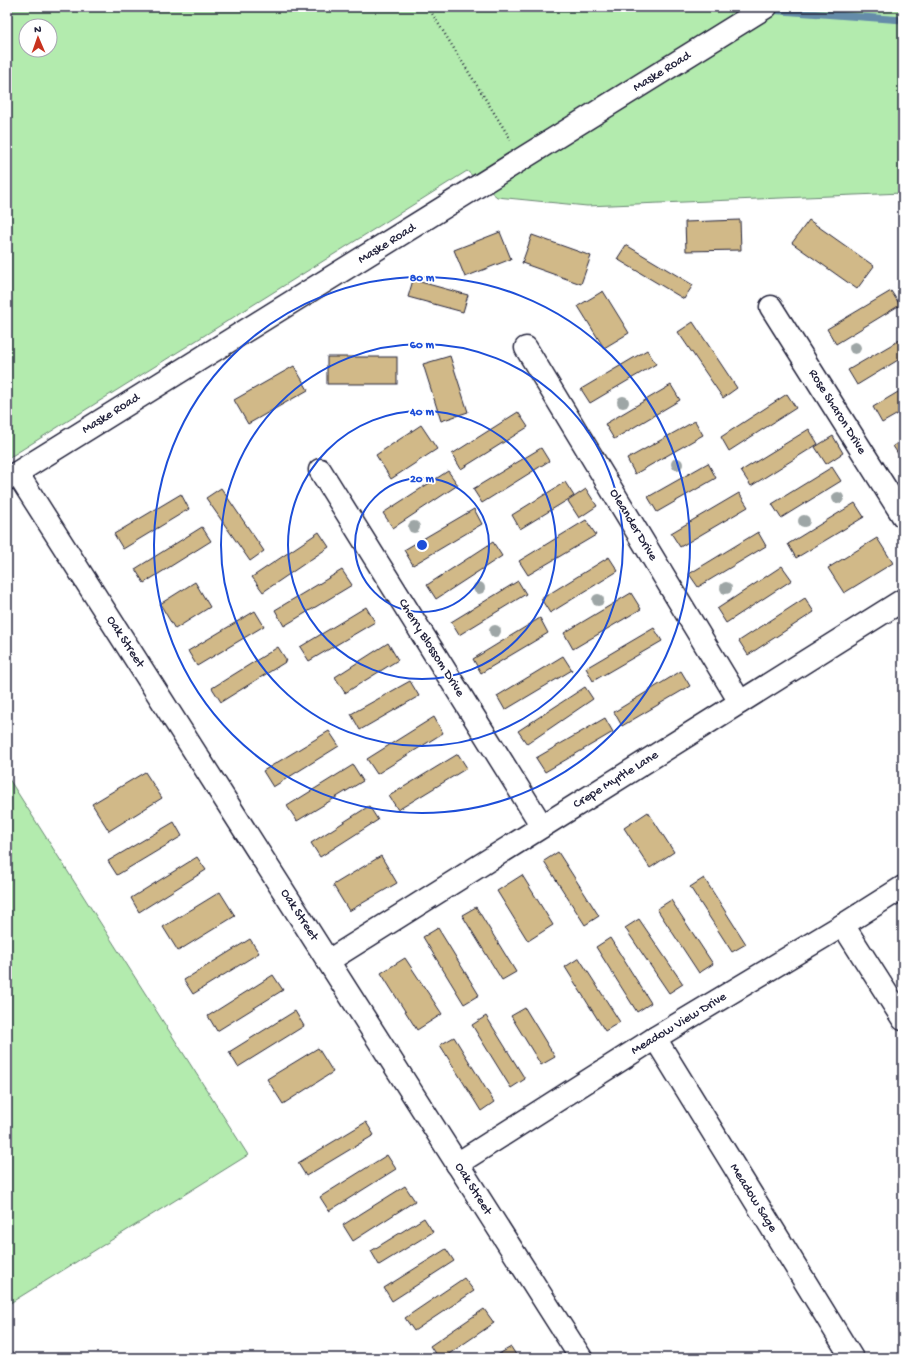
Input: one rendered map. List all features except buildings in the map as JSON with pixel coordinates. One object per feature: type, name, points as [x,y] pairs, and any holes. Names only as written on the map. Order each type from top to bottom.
[{"type":"street","name":"Maske Road","points":[[12,476],[766,7]]},
{"type":"street","name":"Rose Sharon Drive","points":[[771,307],[903,516]]},
{"type":"street","name":"Oleander Drive","points":[[526,348],[740,702]]},
{"type":"street","name":"Cherry Blossom Drive","points":[[320,470],[542,826]]},
{"type":"street","name":"Oak Street","points":[[12,476],[328,961],[581,1358]]},
{"type":"street","name":"Crepe Myrtle Lane","points":[[328,961],[903,600]]},
{"type":"street","name":"Meadow View Drive","points":[[457,1164],[655,1038],[843,925],[903,887]]},
{"type":"street","points":[[843,925],[903,1019]]},
{"type":"street","name":"Meadow Sage","points":[[655,1038],[852,1358]]},
{"type":"path","points":[[428,7],[523,159]]},
{"type":"green space","points":[[7,7],[903,7],[903,193],[587,206],[497,197],[467,171],[7,459]]},
{"type":"green space","points":[[7,776],[248,1155],[7,1305]]},
{"type":"waterway","points":[[768,10],[903,20]]}]
